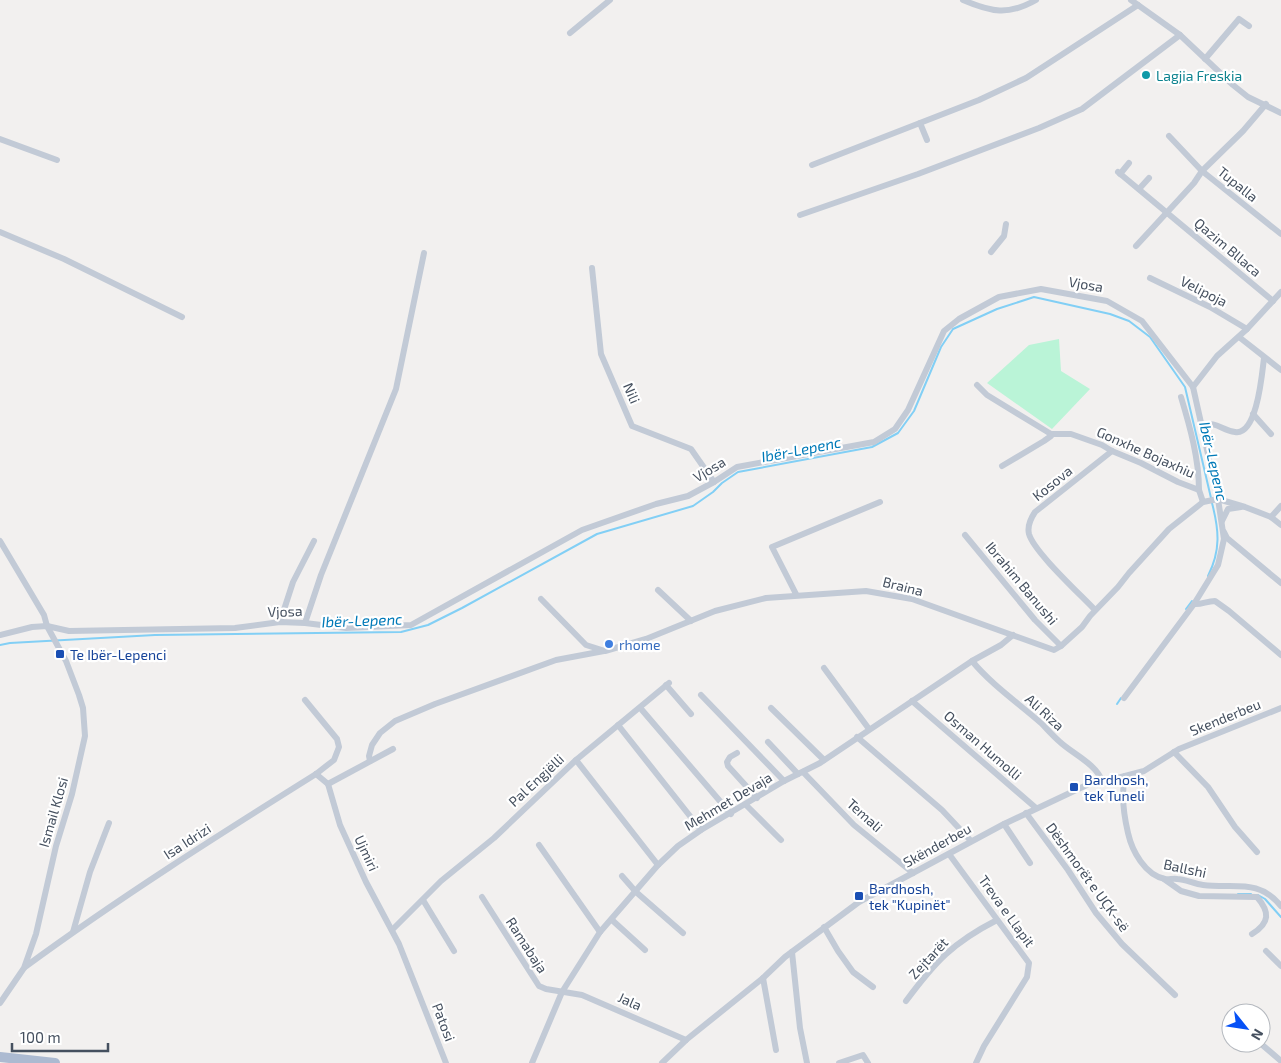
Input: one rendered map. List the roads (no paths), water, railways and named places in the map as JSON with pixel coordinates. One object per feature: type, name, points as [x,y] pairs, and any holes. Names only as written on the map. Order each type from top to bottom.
[{"type":"main road","points":[[0,1057],[30,1063]]},
{"type":"main road","points":[[0,1057],[55,1063]]},
{"type":"street","points":[[570,33],[610,0]]},
{"type":"street","points":[[963,0],[984,8],[1003,11],[1018,10],[1036,0]]},
{"type":"street","points":[[1131,0],[1180,35],[1248,97],[1280,112]]},
{"type":"street","points":[[812,165],[979,100],[1026,78],[1138,5]]},
{"type":"street","points":[[1205,58],[1239,19],[1249,26]]},
{"type":"street","points":[[1230,30],[1235,36]]},
{"type":"street","points":[[800,215],[1011,139],[1082,109],[1180,35]]},
{"type":"street","points":[[1136,246],[1194,184],[1202,171],[1243,131],[1266,104]]},
{"type":"street","points":[[920,123],[927,140]]},
{"type":"street","points":[[1169,136],[1202,171]]},
{"type":"street","points":[[0,139],[56,160]]},
{"type":"street","name":"Qazim Bllaca","points":[[1129,163],[1119,173],[1273,301]]},
{"type":"street","name":"Tupalla","points":[[1202,171],[1281,234]]},
{"type":"street","points":[[1139,190],[1149,178]]},
{"type":"street","points":[[991,252],[1004,236],[1006,224]]},
{"type":"street","points":[[0,232],[64,259],[182,317]]},
{"type":"street","points":[[305,622],[321,575],[396,389],[424,253]]},
{"type":"street","name":"Nili","points":[[592,268],[601,354],[632,426],[691,449],[714,482]]},
{"type":"street","name":"Velipoja","points":[[1150,278],[1231,319],[1246,329]]},
{"type":"street","name":"Vjosa","points":[[0,635],[32,627],[47,626],[69,631],[235,628],[280,622],[305,622],[346,628],[411,625],[582,530],[656,504],[688,496],[737,467],[874,442],[895,429],[908,410],[944,331],[959,319],[999,298],[1038,289],[1107,301],[1142,321],[1193,387],[1218,499],[1224,539],[1218,565],[1194,604],[1124,698]]},
{"type":"street","points":[[1193,387],[1217,356],[1239,337],[1281,292]]},
{"type":"street","points":[[1239,337],[1281,370]]},
{"type":"street","points":[[1202,424],[1211,422],[1231,432],[1242,433],[1246,430],[1253,414],[1259,390],[1264,358]]},
{"type":"street","name":"Gonxhe Bojaxhiu","points":[[977,385],[987,395],[1051,434],[1071,434],[1084,438],[1199,490]]},
{"type":"street","name":"Gonxhe Bojaxhiu","points":[[1181,398],[1199,475],[1199,490],[1205,502]]},
{"type":"street","points":[[1253,414],[1271,434]]},
{"type":"street","points":[[1002,466],[1044,441],[1051,434]]},
{"type":"street","name":"Kosova","points":[[1095,610],[1049,562],[1032,540],[1028,528],[1035,512],[1112,451]]},
{"type":"street","points":[[1061,646],[1082,627],[1169,528],[1205,502],[1218,499],[1271,517],[1281,525]]},
{"type":"street","points":[[796,594],[772,547],[880,502]]},
{"type":"street","points":[[1271,517],[1281,506]]},
{"type":"street","points":[[1222,521],[1228,509],[1244,507]]},
{"type":"street","points":[[1223,531],[1227,538],[1281,583]]},
{"type":"street","name":"Ibrahim Banushi","points":[[965,535],[1030,614],[1061,646]]},
{"type":"street","name":"Ismail Klosi","points":[[0,541],[39,607],[66,660],[83,708],[85,736],[72,794],[56,846],[36,934],[24,968],[0,1003]]},
{"type":"street","points":[[280,622],[294,582],[314,541]]},
{"type":"street","points":[[658,590],[691,621]]},
{"type":"street","name":"Braina","points":[[370,761],[368,756],[372,745],[380,733],[395,721],[435,704],[556,660],[605,651],[646,639],[715,611],[766,598],[796,594],[866,591],[912,600],[1013,635],[1049,650],[1054,650],[1061,646]]},
{"type":"street","points":[[540,599],[586,645],[605,651]]},
{"type":"street","points":[[1194,604],[1199,605],[1215,601],[1281,655]]},
{"type":"street","name":"Mehmet Devaja","points":[[532,1063],[562,992],[600,932],[658,865],[678,846],[784,781],[824,760],[972,661],[1001,645],[1013,635]]},
{"type":"street","name":"Ali Riza","points":[[972,661],[983,674],[1061,743],[1096,770],[1104,781]]},
{"type":"street","points":[[824,668],[869,729]]},
{"type":"street","name":"Pal Engjëlli","points":[[392,930],[442,881],[494,838],[576,760],[668,684],[692,714]]},
{"type":"street","points":[[701,695],[784,781]]},
{"type":"street","points":[[305,700],[337,739],[338,747],[334,760],[316,774],[328,784],[393,749]]},
{"type":"street","name":"Osman Humolli","points":[[912,701],[1036,808]]},
{"type":"street","points":[[771,708],[824,760]]},
{"type":"street","name":"Skenderbeu","points":[[1176,751],[1281,708]]},
{"type":"street","points":[[642,710],[731,814]]},
{"type":"street","points":[[618,725],[702,830]]},
{"type":"street","points":[[857,737],[942,810],[971,841]]},
{"type":"street","name":"Temali","points":[[768,742],[854,825],[913,873]]},
{"type":"street","points":[[1176,751],[1208,787],[1235,827],[1257,852]]},
{"type":"street","name":"Skënderbeu","points":[[662,1063],[686,1040],[792,952],[859,902],[1036,808],[1091,783],[1144,771],[1176,751]]},
{"type":"street","points":[[737,753],[730,757],[727,762],[728,766],[757,798]]},
{"type":"street","points":[[576,760],[658,865]]},
{"type":"street","name":"Isa Idrizi","points":[[24,968],[73,932],[191,853],[316,774]]},
{"type":"street","name":"Ballshi","points":[[1123,776],[1125,823],[1129,838],[1141,862],[1156,875],[1163,879],[1177,879],[1204,885],[1252,886],[1265,891],[1281,906]]},
{"type":"street","name":"Ujmiri","points":[[328,784],[340,825],[366,882],[392,930]]},
{"type":"street","points":[[746,805],[781,840]]},
{"type":"street","name":"Dëshmorët e UÇK-së","points":[[1026,814],[1068,870],[1096,913],[1122,944],[1175,995]]},
{"type":"street","points":[[73,932],[90,872],[109,824]]},
{"type":"street","points":[[1004,824],[1030,863]]},
{"type":"street","points":[[539,845],[600,932]]},
{"type":"street","name":"Treva e Llapit","points":[[949,854],[1030,963],[1027,977],[984,1046],[976,1063]]},
{"type":"street","points":[[622,876],[636,892],[683,933]]},
{"type":"street","points":[[1163,879],[1181,891],[1199,896],[1257,897],[1265,906],[1267,913],[1266,919],[1258,930],[1252,934]]},
{"type":"street","name":"Ramabaja","points":[[482,897],[539,986],[562,992]]},
{"type":"street","points":[[424,900],[454,951]]},
{"type":"street","points":[[612,920],[646,950]]},
{"type":"street","name":"Zejtarët","points":[[906,1001],[929,970],[949,950],[974,932],[997,920]]},
{"type":"street","points":[[824,927],[853,972],[873,987]]},
{"type":"street","name":"Patosi","points":[[392,930],[418,990],[446,1063]]},
{"type":"street","points":[[1266,951],[1281,966]]},
{"type":"street","points":[[792,952],[800,1028],[807,1063]]},
{"type":"street","points":[[763,978],[776,1050]]},
{"type":"street","name":"Jala","points":[[562,992],[582,995],[686,1040]]},
{"type":"street","points":[[1271,1052],[1281,1060]]},
{"type":"street","points":[[839,1063],[862,1055],[868,1063]]},
{"type":"waterway","name":"Ibër-Lepenc","points":[[0,645],[155,635],[401,632],[428,625],[597,534],[693,506],[738,472],[872,447],[898,433],[914,411],[941,347],[953,329],[997,309],[1034,297],[1110,314],[1129,321],[1150,337],[1185,387],[1211,498]]},
{"type":"waterway","name":"Ibër-Lepenc","points":[[1208,576],[1215,557],[1218,540],[1212,503]]},
{"type":"waterway","name":"Ibër-Lepenc","points":[[1186,609],[1192,601]]},
{"type":"waterway","name":"Ibër-Lepenc","points":[[1117,704],[1121,698]]},
{"type":"waterway","name":"Ibër-Lepenc","points":[[1238,894],[1251,894]]},
{"type":"waterway","name":"Ibër-Lepenc","points":[[1258,895],[1265,899],[1281,917]]},
{"type":"place","name":"Lagjia Freskia","points":[[1146,75]]},
{"type":"place","name":"rhome","points":[[609,644]]},
{"type":"place","name":"Te Ibër-Lepenci","points":[[60,654]]},
{"type":"place","name":"Bardhosh, tek Tuneli","points":[[1074,787]]},
{"type":"place","name":"Bardhosh, tek \"Kupinët\"","points":[[859,896]]}]
